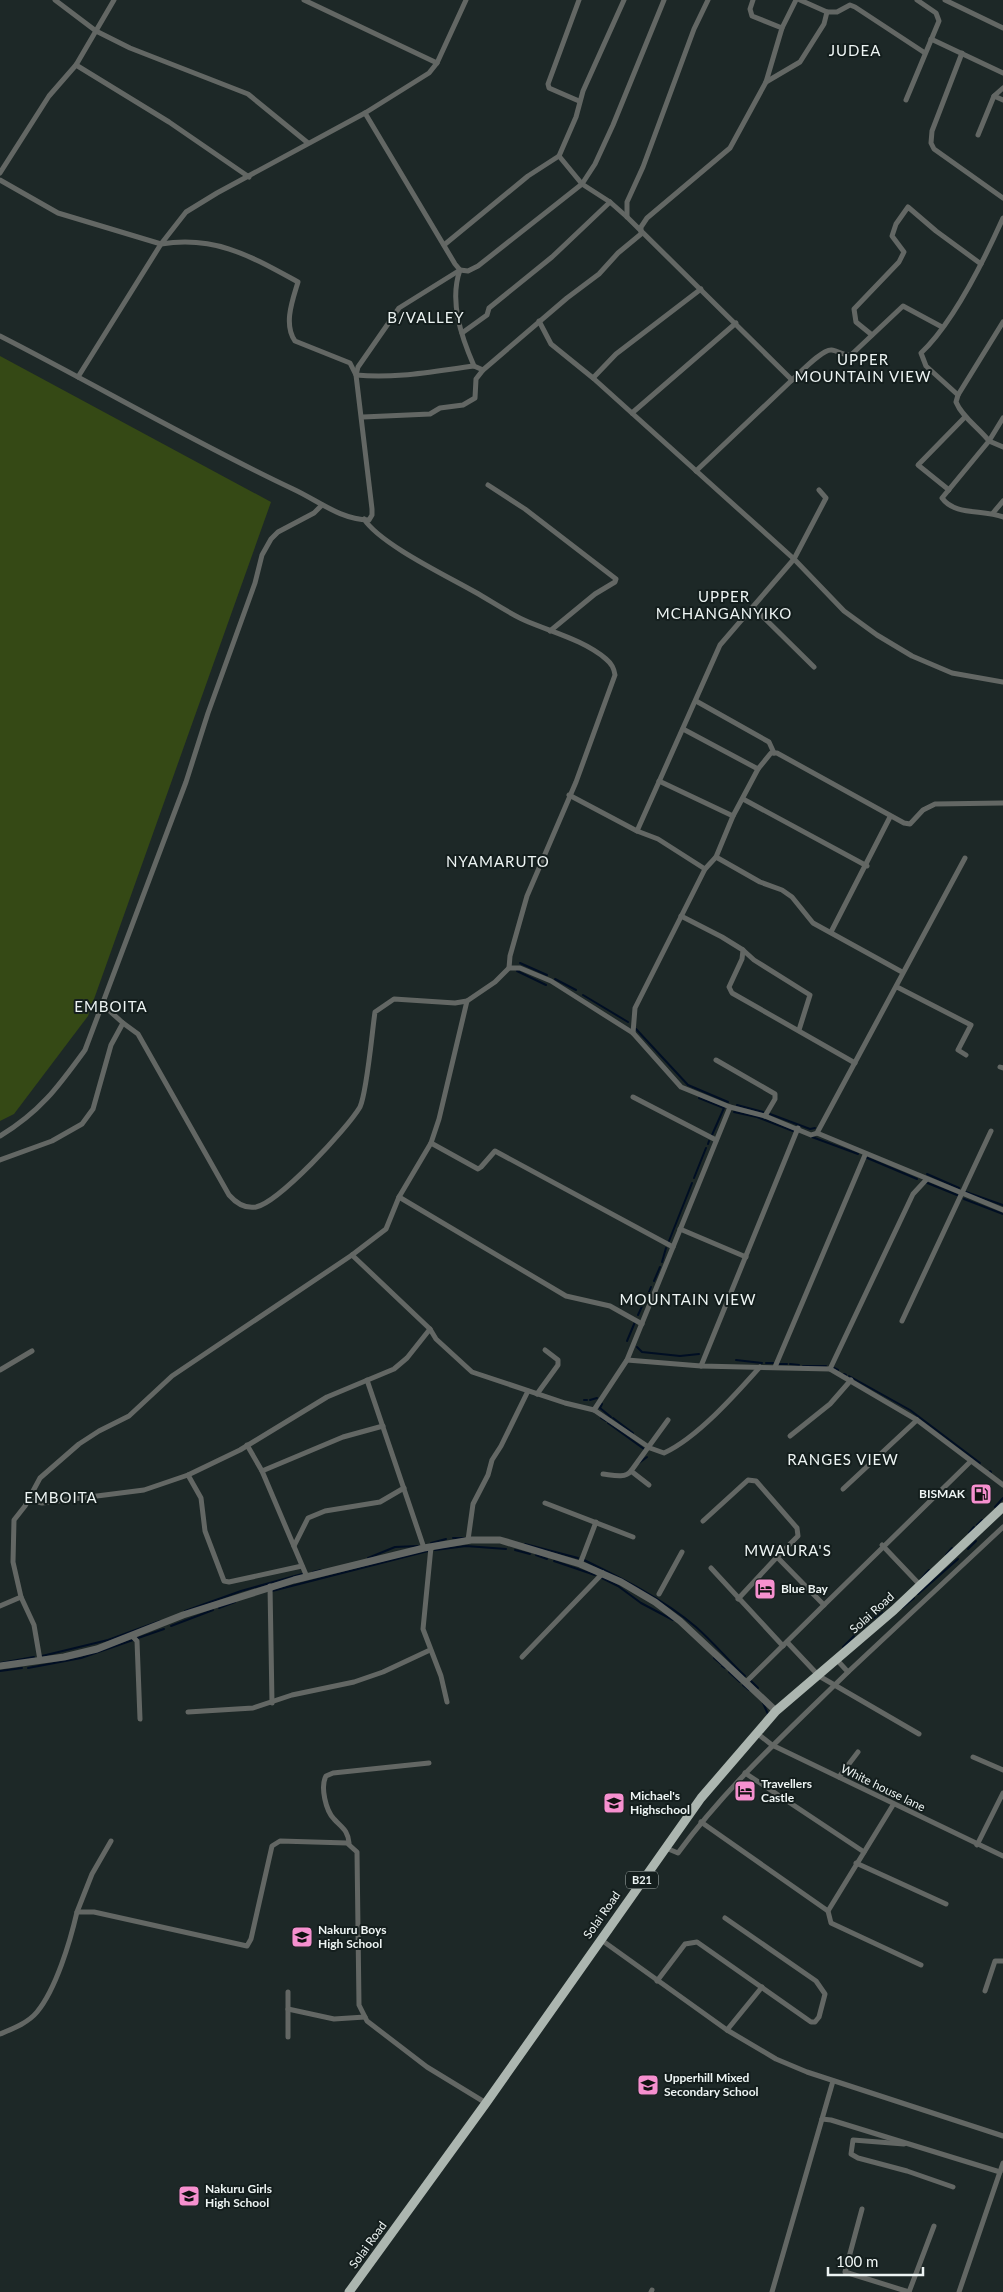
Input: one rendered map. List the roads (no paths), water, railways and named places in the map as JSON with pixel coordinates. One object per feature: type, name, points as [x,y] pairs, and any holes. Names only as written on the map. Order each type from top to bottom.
[{"type":"highway","name":"Solai Road","points":[[349,2292],[486,2103],[701,1798],[776,1711],[838,1660],[1003,1507]]},
{"type":"street","points":[[56,0],[96,31],[130,48],[206,76],[248,94],[308,143]]},
{"type":"street","points":[[0,173],[49,96],[76,65],[114,0]]},
{"type":"street","points":[[304,0],[436,63]]},
{"type":"street","points":[[320,6],[323,0]]},
{"type":"street","points":[[78,377],[161,244],[186,212],[365,113],[429,74],[466,0]]},
{"type":"street","points":[[579,0],[548,84],[549,88],[554,92],[579,102]]},
{"type":"street","points":[[444,245],[528,176],[559,156],[576,117],[579,102],[624,0]]},
{"type":"street","points":[[356,375],[362,358],[384,332],[399,308],[460,270],[468,271],[491,257],[582,184],[595,164],[613,125],[664,0]]},
{"type":"street","points":[[627,217],[625,209],[627,202],[643,167],[694,30],[708,0]]},
{"type":"street","points":[[753,0],[750,9],[752,16],[782,28]]},
{"type":"street","points":[[362,417],[430,414],[440,408],[463,405],[475,398],[476,378],[482,370],[539,321],[599,274],[641,234],[647,218],[730,148],[766,82],[782,28],[796,0]]},
{"type":"street","points":[[800,0],[827,12],[837,12],[844,7],[855,7],[925,53]]},
{"type":"street","points":[[844,7],[846,0]]},
{"type":"street","points":[[906,100],[938,25],[939,17],[917,0]]},
{"type":"street","points":[[945,0],[1003,28]]},
{"type":"street","points":[[766,82],[800,62],[824,24],[827,12]]},
{"type":"street","points":[[931,39],[1003,73]]},
{"type":"street","points":[[962,52],[932,131],[931,143],[934,149],[1003,198]]},
{"type":"street","points":[[76,65],[169,122],[249,177]]},
{"type":"street","points":[[978,135],[994,96],[1003,88]]},
{"type":"street","points":[[994,96],[1003,100]]},
{"type":"street","points":[[365,113],[460,270],[455,286],[462,333],[474,366]]},
{"type":"street","points":[[559,156],[582,184],[610,202],[641,230],[792,380]]},
{"type":"street","points":[[0,180],[58,214],[161,244],[178,241],[218,244],[298,282],[289,311],[292,336],[295,341],[350,363],[356,375],[362,417],[371,518],[364,520],[348,518],[209,449],[0,336]]},
{"type":"street","points":[[462,333],[486,315],[489,308],[552,258],[610,202]]},
{"type":"street","points":[[872,335],[856,322],[854,309],[899,262],[904,252],[892,236],[896,224],[908,207],[936,231],[981,264]]},
{"type":"street","points":[[958,394],[926,366],[921,353],[942,327],[981,264],[1003,218]]},
{"type":"street","points":[[593,378],[616,354],[702,289]]},
{"type":"street","points":[[696,472],[824,351],[830,350],[842,355],[851,355],[903,306],[942,327]]},
{"type":"street","points":[[539,321],[551,344],[593,378],[794,559],[844,611],[898,648],[952,673],[1003,682]]},
{"type":"street","points":[[1003,322],[958,394],[958,405],[965,417],[977,425],[989,441],[1003,447]]},
{"type":"street","points":[[632,413],[736,323]]},
{"type":"street","points":[[356,375],[392,376],[474,366],[482,370]]},
{"type":"street","points":[[949,490],[918,464],[965,417]]},
{"type":"street","points":[[1003,418],[989,441],[942,498],[947,506],[955,509],[993,512],[1003,517]]},
{"type":"street","points":[[488,485],[525,509],[616,579],[615,582],[595,594],[550,631]]},
{"type":"street","points":[[637,831],[720,646],[794,559],[826,498],[819,490]]},
{"type":"street","points":[[993,512],[1003,501]]},
{"type":"street","points":[[0,1136],[36,1112],[57,1088],[85,1050],[104,1006],[186,782],[208,713],[255,583],[262,554],[278,532],[314,513],[322,504]]},
{"type":"street","points":[[104,1006],[138,1034],[229,1195],[245,1207],[255,1207],[273,1198],[318,1156],[343,1130],[360,1106],[375,1012],[394,999],[455,1003],[467,1001],[495,982],[509,968],[510,956],[527,896],[545,858],[569,795],[576,782],[615,675],[613,667],[606,659],[580,644],[521,618],[437,571],[387,540],[368,526],[364,520]]},
{"type":"street","points":[[754,607],[814,667]]},
{"type":"street","points":[[696,700],[769,742],[774,753],[890,817],[910,824],[923,810],[936,804],[1003,803]]},
{"type":"street","points":[[683,729],[758,769]]},
{"type":"street","points":[[633,1033],[635,1008],[681,916],[705,869],[716,857],[733,816],[758,769],[774,753]]},
{"type":"street","points":[[659,781],[733,816]]},
{"type":"street","points":[[569,795],[637,831],[658,839],[705,869]]},
{"type":"street","points":[[743,800],[867,866]]},
{"type":"street","points":[[831,932],[867,866],[890,817]]},
{"type":"street","points":[[716,857],[760,882],[782,890],[792,897],[813,923],[902,972]]},
{"type":"street","points":[[816,1133],[897,988],[902,972],[965,858]]},
{"type":"street","points":[[681,916],[722,936],[754,960],[810,995],[799,1030]]},
{"type":"street","points":[[743,950],[742,959],[729,987],[732,993],[855,1063]]},
{"type":"street","points":[[509,968],[520,968],[551,981],[633,1033],[682,1087],[730,1107],[765,1116],[798,1128],[811,1135],[816,1133],[865,1155],[1003,1210]]},
{"type":"street","points":[[897,988],[970,1025],[958,1050],[966,1054]]},
{"type":"street","points":[[40,1660],[34,1625],[21,1597],[12,1562],[14,1520],[29,1500],[40,1478],[79,1444],[99,1431],[129,1416],[172,1376],[352,1255],[386,1229],[399,1197],[431,1142],[439,1119],[467,1001]]},
{"type":"street","points":[[0,1160],[52,1141],[82,1124],[93,1109],[111,1045],[123,1022]]},
{"type":"street","points":[[716,1060],[775,1094],[775,1099],[765,1116]]},
{"type":"street","points":[[633,1097],[716,1140]]},
{"type":"street","points":[[594,1410],[627,1360],[730,1107]]},
{"type":"street","points":[[701,1366],[798,1128]]},
{"type":"street","points":[[902,1321],[991,1131]]},
{"type":"street","points":[[431,1142],[478,1168],[481,1167],[491,1152],[495,1151],[673,1247]]},
{"type":"street","points":[[775,1367],[865,1155]]},
{"type":"street","points":[[830,1369],[913,1194],[926,1180]]},
{"type":"street","points":[[399,1197],[566,1296],[610,1306],[642,1324]]},
{"type":"street","points":[[680,1229],[746,1256]]},
{"type":"street","points":[[352,1255],[430,1329],[436,1340],[472,1372],[537,1394],[594,1410],[650,1448],[664,1453],[708,1421],[741,1389],[760,1367]]},
{"type":"street","points":[[29,1500],[42,1503],[144,1490],[188,1475],[247,1445],[327,1397],[394,1369],[407,1358],[430,1329]]},
{"type":"street","points":[[537,1394],[558,1365],[558,1360],[545,1350]]},
{"type":"street","points":[[0,1370],[32,1351]]},
{"type":"street","points":[[627,1360],[701,1366],[830,1369],[917,1420],[1003,1486]]},
{"type":"street","points":[[368,1380],[404,1488],[428,1547],[423,1629],[441,1676],[447,1702]]},
{"type":"street","points":[[790,1436],[830,1404],[851,1380]]},
{"type":"street","points":[[468,1540],[473,1504],[488,1475],[492,1460],[501,1446],[528,1391]]},
{"type":"street","points":[[603,1474],[621,1476],[629,1474],[650,1448],[668,1420]]},
{"type":"street","points":[[843,1490],[917,1420]]},
{"type":"street","points":[[262,1470],[343,1437],[383,1426]]},
{"type":"street","points":[[247,1445],[262,1470],[307,1577]]},
{"type":"street","points":[[746,1682],[882,1545],[971,1461]]},
{"type":"street","points":[[631,1471],[649,1485]]},
{"type":"street","points":[[188,1475],[201,1498],[205,1532],[224,1581],[229,1582],[302,1566]]},
{"type":"street","points":[[703,1521],[752,1479],[797,1528],[798,1536],[738,1599]]},
{"type":"street","points":[[294,1546],[308,1518],[324,1511],[380,1502],[404,1488]]},
{"type":"street","points":[[545,1503],[633,1537]]},
{"type":"street","points":[[580,1564],[596,1522]]},
{"type":"street","points":[[665,1848],[678,1854],[701,1822],[745,1773],[848,1672],[1003,1527]]},
{"type":"street","points":[[0,1666],[98,1649],[183,1615],[270,1586],[428,1547],[468,1540],[500,1540],[580,1564],[603,1573],[655,1602],[680,1620],[776,1711]]},
{"type":"street","points":[[882,1545],[920,1585]]},
{"type":"street","points":[[659,1594],[682,1552]]},
{"type":"street","points":[[777,1557],[824,1605]]},
{"type":"street","points":[[711,1568],[738,1599],[819,1676],[919,1734]]},
{"type":"street","points":[[522,1657],[603,1573]]},
{"type":"street","points":[[270,1586],[272,1703]]},
{"type":"street","points":[[0,1606],[21,1597]]},
{"type":"street","points":[[132,1636],[137,1641],[140,1719]]},
{"type":"street","points":[[188,1712],[253,1708],[292,1695],[354,1682],[383,1672],[430,1650]]},
{"type":"street","points":[[838,1660],[848,1672]]},
{"type":"street","name":"White house lane","points":[[758,1734],[772,1746],[1003,1856]]},
{"type":"street","points":[[839,1777],[858,1752]]},
{"type":"street","points":[[973,1757],[1003,1770]]},
{"type":"street","points":[[429,1763],[333,1773],[326,1776],[323,1786],[330,1814],[346,1830],[349,1843],[357,1852],[359,2005],[364,2017],[427,2068],[486,2103]]},
{"type":"street","points":[[745,1773],[864,1852]]},
{"type":"street","points":[[977,1845],[1003,1793]]},
{"type":"street","points":[[828,1911],[893,1805]]},
{"type":"street","points":[[701,1822],[828,1911],[831,1923],[921,1965]]},
{"type":"street","points":[[0,2034],[20,2024],[37,2012],[58,1976],[77,1912],[92,1874],[111,1841]]},
{"type":"street","points":[[77,1912],[94,1912],[247,1946],[251,1939],[272,1846],[280,1841],[349,1843]]},
{"type":"street","points":[[856,1863],[946,1904]]},
{"type":"street","points":[[657,1981],[685,1944],[696,1942],[811,2022],[815,2022],[825,1994],[816,1981],[726,1918]]},
{"type":"street","points":[[600,1939],[728,2030],[776,2059],[833,2081],[1003,2136]]},
{"type":"street","points":[[985,1991],[995,1961],[1003,1961]]},
{"type":"street","points":[[728,2030],[762,1987]]},
{"type":"street","points":[[288,1992],[288,2037]]},
{"type":"street","points":[[288,2009],[334,2019],[364,2017]]},
{"type":"street","points":[[772,2292],[833,2081]]},
{"type":"street","points":[[822,2120],[831,2120],[1000,2172]]},
{"type":"street","points":[[914,2145],[853,2140],[851,2154],[858,2158],[953,2187]]},
{"type":"street","points":[[959,2292],[1003,2163]]},
{"type":"street","points":[[862,2209],[845,2272],[909,2292],[934,2226]]},
{"type":"waterway","points":[[520,963],[547,975]]},
{"type":"waterway","points":[[517,971],[546,985]]},
{"type":"waterway","points":[[555,979],[576,990]]},
{"type":"waterway","points":[[583,995],[628,1022]]},
{"type":"waterway","points":[[636,1029],[688,1085],[728,1102]]},
{"type":"waterway","points":[[699,1098],[724,1108],[712,1135]]},
{"type":"waterway","points":[[737,1105],[763,1112]]},
{"type":"waterway","points":[[734,1112],[757,1117],[793,1131]]},
{"type":"waterway","points":[[770,1114],[810,1129],[815,1128]]},
{"type":"waterway","points":[[812,1137],[858,1154]]},
{"type":"waterway","points":[[694,1178],[706,1148]]},
{"type":"waterway","points":[[865,1157],[917,1179]]},
{"type":"waterway","points":[[927,1174],[959,1188]]},
{"type":"waterway","points":[[925,1182],[957,1195]]},
{"type":"waterway","points":[[669,1241],[692,1183]]},
{"type":"waterway","points":[[966,1192],[1003,1205]]},
{"type":"waterway","points":[[964,1199],[1003,1214]]},
{"type":"waterway","points":[[662,1262],[666,1248]]},
{"type":"waterway","points":[[654,1281],[660,1267]]},
{"type":"waterway","points":[[647,1297],[651,1287]]},
{"type":"waterway","points":[[638,1315],[645,1300]]},
{"type":"waterway","points":[[627,1341],[635,1322]]},
{"type":"waterway","points":[[637,1347],[642,1352],[680,1356],[699,1354]]},
{"type":"waterway","points":[[736,1360],[762,1363]]},
{"type":"waterway","points":[[766,1363],[773,1363]]},
{"type":"waterway","points":[[779,1364],[787,1364]]},
{"type":"waterway","points":[[790,1364],[799,1365]]},
{"type":"waterway","points":[[803,1366],[826,1366]]},
{"type":"waterway","points":[[834,1368],[838,1370]]},
{"type":"waterway","points":[[849,1376],[910,1410],[980,1463]]},
{"type":"waterway","points":[[590,1400],[597,1398]]},
{"type":"waterway","points":[[602,1404],[600,1408],[611,1417]]},
{"type":"waterway","points":[[601,1418],[606,1421]]},
{"type":"waterway","points":[[613,1418],[633,1433]]},
{"type":"waterway","points":[[608,1423],[644,1449]]},
{"type":"waterway","points":[[639,1463],[647,1457]]},
{"type":"waterway","points":[[995,1507],[1003,1498]]},
{"type":"waterway","points":[[977,1525],[982,1520]]},
{"type":"waterway","points":[[969,1533],[974,1527]]},
{"type":"waterway","points":[[453,1538],[464,1538]]},
{"type":"waterway","points":[[431,1543],[446,1539]]},
{"type":"waterway","points":[[968,1549],[976,1541]]},
{"type":"waterway","points":[[525,1544],[578,1558]]},
{"type":"waterway","points":[[368,1558],[395,1547],[418,1546]]},
{"type":"waterway","points":[[435,1550],[466,1546],[506,1549]]},
{"type":"waterway","points":[[946,1555],[952,1548]]},
{"type":"waterway","points":[[515,1550],[530,1554]]},
{"type":"waterway","points":[[272,1591],[428,1551]]},
{"type":"waterway","points":[[536,1555],[547,1559]]},
{"type":"waterway","points":[[918,1594],[958,1559]]},
{"type":"waterway","points":[[584,1560],[670,1607],[702,1633],[745,1676]]},
{"type":"waterway","points":[[554,1561],[595,1575]]},
{"type":"waterway","points":[[313,1572],[321,1570]]},
{"type":"waterway","points":[[921,1579],[929,1570]]},
{"type":"waterway","points":[[185,1611],[241,1591],[302,1574]]},
{"type":"waterway","points":[[602,1578],[618,1586],[641,1603],[673,1620]]},
{"type":"waterway","points":[[902,1608],[914,1598]]},
{"type":"waterway","points":[[219,1608],[235,1602]]},
{"type":"waterway","points":[[171,1626],[213,1610]]},
{"type":"waterway","points":[[874,1618],[882,1612]]},
{"type":"waterway","points":[[42,1656],[108,1640],[160,1621]]},
{"type":"waterway","points":[[862,1629],[867,1624]]},
{"type":"waterway","points":[[138,1638],[164,1629]]},
{"type":"waterway","points":[[843,1647],[854,1636]]},
{"type":"waterway","points":[[28,1668],[81,1658],[133,1640]]},
{"type":"waterway","points":[[0,1663],[34,1657]]},
{"type":"waterway","points":[[714,1658],[721,1664]]},
{"type":"waterway","points":[[0,1671],[22,1668]]},
{"type":"waterway","points":[[729,1672],[740,1682]]},
{"type":"waterway","points":[[751,1681],[758,1688]]},
{"type":"waterway","points":[[743,1685],[749,1690]]},
{"type":"waterway","points":[[763,1703],[768,1714]]},
{"type":"place","name":"BISMAK","points":[[981,1494]]},
{"type":"place","name":"Blue Bay","points":[[765,1589]]},
{"type":"place","name":"Travellers Castle","points":[[745,1791]]},
{"type":"place","name":"Michael's Highschool","points":[[614,1803]]},
{"type":"place","name":"Nakuru Boys High School","points":[[302,1937]]},
{"type":"place","name":"Upperhill Mixed Secondary School","points":[[648,2085]]},
{"type":"place","name":"Nakuru Girls High School","points":[[189,2196]]},
{"type":"district","name":"JUDEA","points":[[855,51]]},
{"type":"district","name":"B/VALLEY","points":[[426,318]]},
{"type":"district","name":"UPPER MOUNTAIN VIEW","points":[[863,368]]},
{"type":"district","name":"UPPER MCHANGANYIKO","points":[[724,606]]},
{"type":"district","name":"NYAMARUTO","points":[[498,862]]},
{"type":"district","name":"EMBOITA","points":[[111,1007]]},
{"type":"district","name":"MOUNTAIN VIEW","points":[[688,1300]]},
{"type":"district","name":"RANGES VIEW","points":[[843,1460]]},
{"type":"district","name":"EMBOITA","points":[[61,1498]]},
{"type":"district","name":"MWAURA'S","points":[[788,1551]]}]
